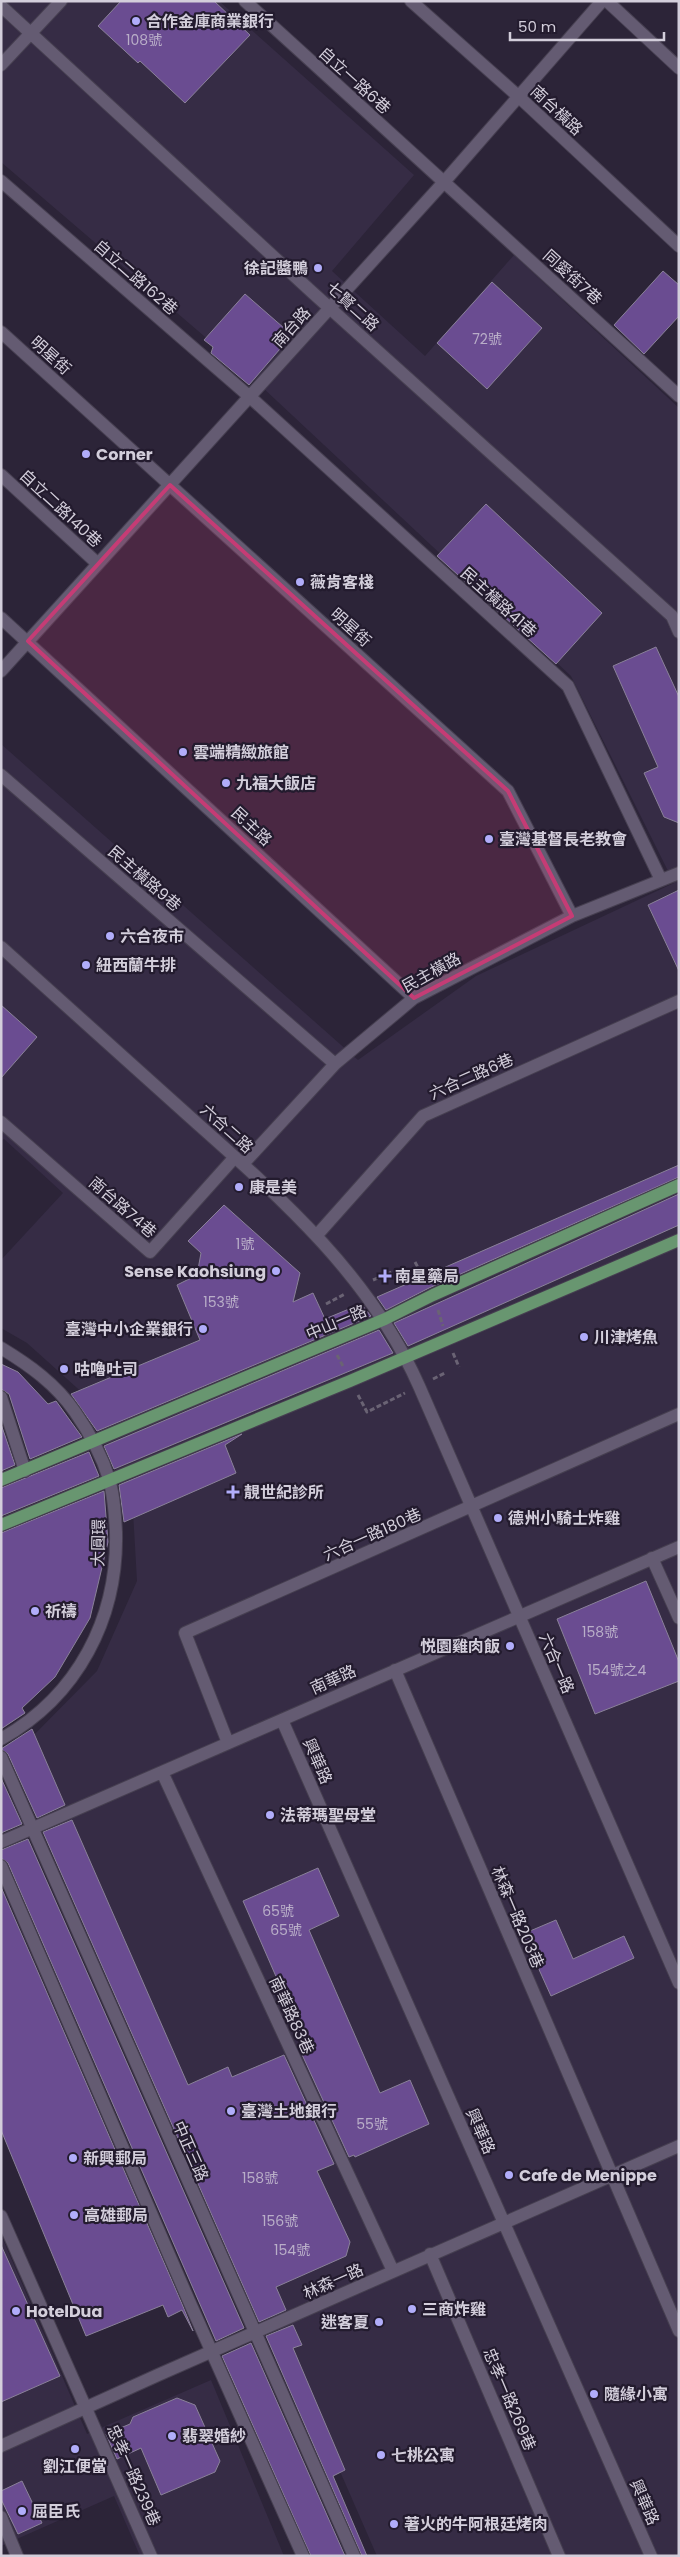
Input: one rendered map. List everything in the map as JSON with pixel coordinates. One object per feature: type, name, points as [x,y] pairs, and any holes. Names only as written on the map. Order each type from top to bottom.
[{"type":"main road","name":"中山一路","points":[[1,1480],[385,1319],[433,1295],[679,1185]]},
{"type":"main road","points":[[1,1525],[350,1381],[679,1240]]},
{"type":"street","points":[[1,65],[61,1]]},
{"type":"street","name":"自立一路6巷","points":[[244,1],[444,182]]},
{"type":"street","name":"南台橫路","points":[[411,1],[518,96],[679,246]]},
{"type":"street","name":"南台路","points":[[1,671],[444,182],[602,1]]},
{"type":"street","points":[[607,1],[679,68]]},
{"type":"street","name":"七賢二路","points":[[1,6],[330,308],[675,614],[679,632]]},
{"type":"street","name":"自立二路162巷","points":[[1,180],[250,397]]},
{"type":"street","name":"同愛街7巷","points":[[444,182],[679,396]]},
{"type":"street","name":"明星街","points":[[1,332],[508,791],[572,916]]},
{"type":"street","name":"民主橫路41巷","points":[[250,397],[568,686],[662,880]]},
{"type":"street","name":"自立二路140巷","points":[[1,475],[98,564]]},
{"type":"street","name":"民主路","points":[[1,618],[414,998]]},
{"type":"street","name":"民主橫路9巷","points":[[1,775],[335,1064]]},
{"type":"street","name":"民主橫路","points":[[239,1160],[335,1064],[414,998],[572,916],[679,873]]},
{"type":"street","name":"六合二路","points":[[1,947],[239,1160],[317,1235],[385,1319],[406,1356]]},
{"type":"street","name":"六合二路6巷","points":[[317,1235],[422,1116],[679,1001]]},
{"type":"street","name":"南台路74巷","points":[[1,1122],[150,1252],[239,1160]]},
{"type":"street","name":"大圓環","points":[[1,1348],[36,1370],[74,1410],[93,1440],[109,1479],[115,1512],[116,1564],[106,1613],[85,1660],[54,1700],[14,1732],[1,1739]]},
{"type":"street","name":"六合一路","points":[[406,1356],[679,1983]]},
{"type":"street","points":[[1,1397],[25,1471]]},
{"type":"street","name":"六合一路180巷","points":[[228,1743],[185,1633],[679,1414]]},
{"type":"street","name":"南華路","points":[[1,1842],[679,1547]]},
{"type":"street","points":[[652,1558],[679,1618]]},
{"type":"street","name":"林森一路203巷","points":[[395,1670],[679,2331]]},
{"type":"street","name":"興華路","points":[[282,1720],[651,2556]]},
{"type":"street","name":"中正三路","points":[[1,1757],[354,2556]]},
{"type":"street","name":"南華路83巷","points":[[162,1772],[393,2271]]},
{"type":"street","points":[[1,1866],[303,2556]]},
{"type":"street","name":"林森一路","points":[[1,2446],[430,2254],[612,2177],[679,2146]]},
{"type":"street","name":"忠孝一路239巷","points":[[1,2216],[152,2556]]},
{"type":"street","name":"忠孝一路269巷","points":[[430,2254],[559,2556]]},
{"type":"street","points":[[1,2518],[17,2556]]},
{"type":"path","points":[[415,1262],[433,1295],[459,1367]]},
{"type":"highlighted area","points":[[170,485],[508,791],[572,916],[414,998],[28,641]]},
{"type":"shaded area","points":[[1,1],[219,1],[414,175],[332,271],[425,356],[514,255],[679,408],[679,2556],[377,2556],[66,1844],[50,1794],[26,1743],[97,1671],[137,1581],[133,1511],[86,1396],[27,1343],[1,1328],[1,1260],[63,1193],[4,1139],[1,1141],[1,744],[358,1060],[476,976],[674,883],[571,676],[246,372],[1,162]]},
{"type":"shaded area","points":[[1,2235],[87,2434],[211,2380],[284,2556],[140,2556],[114,2496],[1,2546]]},
{"type":"building","points":[[121,1],[214,1],[250,35],[185,103],[140,61],[138,63],[98,26]]},
{"type":"building","points":[[663,271],[679,285],[679,316],[644,354],[614,325]]},
{"type":"building","points":[[492,282],[542,328],[487,389],[437,343]]},
{"type":"building","points":[[245,294],[292,335],[249,385],[211,353],[213,347],[204,340]]},
{"type":"building","points":[[486,504],[602,613],[556,664],[437,556]]},
{"type":"building","points":[[656,647],[679,697],[679,823],[664,817],[644,773],[658,767],[613,666]]},
{"type":"building","points":[[679,890],[679,971],[648,905]]},
{"type":"building","points":[[1,1005],[37,1037],[1,1078]]},
{"type":"building","points":[[679,1165],[679,1177],[429,1288],[386,1310],[377,1297]]},
{"type":"building","points":[[679,1194],[679,1225],[408,1346],[394,1323]]},
{"type":"building","points":[[224,1205],[300,1273],[293,1302],[313,1293],[325,1319],[361,1304],[371,1316],[97,1431],[71,1394],[200,1340],[177,1285],[197,1275],[201,1253],[188,1241]]},
{"type":"building","points":[[379,1330],[393,1353],[114,1469],[104,1446]]},
{"type":"building","points":[[1,1364],[18,1372],[48,1404],[56,1401],[82,1437],[30,1459],[9,1394],[1,1389]]},
{"type":"building","points":[[1,1424],[15,1465],[1,1471]]},
{"type":"building","points":[[242,1434],[225,1445],[236,1473],[124,1522],[119,1485]]},
{"type":"building","points":[[89,1452],[99,1476],[1,1516],[1,1488]]},
{"type":"building","points":[[104,1491],[108,1542],[90,1618],[55,1677],[22,1708],[25,1713],[1,1729],[1,1533]]},
{"type":"building","points":[[646,1581],[679,1662],[679,1681],[595,1714],[557,1619]]},
{"type":"building","points":[[32,1729],[65,1805],[37,1818],[8,1754],[1,1749]]},
{"type":"building","points":[[1,1778],[22,1824],[1,1833]]},
{"type":"building","points":[[72,1820],[188,2085],[228,2067],[232,2077],[284,2055],[334,2164],[317,2171],[350,2242],[346,2256],[276,2287],[286,2310],[259,2322],[43,1832]]},
{"type":"building","points":[[28,1839],[244,2328],[216,2341],[8,1863],[1,1858],[1,1850]]},
{"type":"building","points":[[318,1868],[339,1916],[309,1930],[380,2093],[410,2080],[429,2124],[355,2157],[354,2155],[349,2157],[299,2048],[306,2045],[243,1901]]},
{"type":"building","points":[[1,1887],[193,2331],[182,2310],[168,2317],[163,2305],[86,2336],[1,2130]]},
{"type":"building","points":[[556,1920],[573,1959],[624,1936],[634,1958],[551,1996],[523,1934]]},
{"type":"building","name":"HotelDua","points":[[1,2245],[60,2376],[1,2402]]},
{"type":"building","points":[[293,2325],[302,2345],[293,2348],[345,2470],[333,2476],[367,2556],[362,2556],[266,2336]]},
{"type":"building","points":[[251,2343],[345,2556],[311,2556],[222,2356]]},
{"type":"building","name":"翡翠婚紗","points":[[177,2398],[195,2405],[220,2461],[215,2472],[161,2495],[141,2448],[117,2459],[106,2434],[130,2424],[133,2417]]},
{"type":"building","name":"屈臣氏","points":[[22,2481],[42,2523],[18,2534],[1,2499],[1,2491]]},
{"type":"place","name":"合作金庫商業銀行","points":[[136,21]]},
{"type":"place","name":"徐記醬鴨","points":[[318,268]]},
{"type":"place","name":"Corner","points":[[86,454]]},
{"type":"place","name":"薇肯客棧","points":[[300,582]]},
{"type":"place","name":"雲端精緻旅館","points":[[183,752]]},
{"type":"place","name":"九福大飯店","points":[[226,783]]},
{"type":"place","name":"臺灣基督長老教會","points":[[489,839]]},
{"type":"place","name":"六合夜市","points":[[110,936]]},
{"type":"place","name":"紐西蘭牛排","points":[[86,965]]},
{"type":"place","name":"康是美","points":[[239,1187]]},
{"type":"place","name":"Sense Kaohsiung","points":[[276,1271]]},
{"type":"place","name":"南星藥局","points":[[385,1276]]},
{"type":"place","name":"臺灣中小企業銀行","points":[[203,1329]]},
{"type":"place","name":"川津烤魚","points":[[584,1337]]},
{"type":"place","name":"咕嚕吐司","points":[[64,1369]]},
{"type":"place","name":"靚世紀診所","points":[[233,1492]]},
{"type":"place","name":"德州小騎士炸雞","points":[[498,1518]]},
{"type":"place","name":"祈禱","points":[[35,1611]]},
{"type":"place","name":"悦園雞肉飯","points":[[510,1646]]},
{"type":"place","name":"法蒂瑪聖母堂","points":[[270,1815]]},
{"type":"place","name":"臺灣土地銀行","points":[[231,2111]]},
{"type":"place","name":"新興郵局","points":[[73,2158]]},
{"type":"place","name":"Cafe de Menippe","points":[[509,2175]]},
{"type":"place","name":"高雄郵局","points":[[74,2215]]},
{"type":"place","name":"三商炸雞","points":[[412,2309]]},
{"type":"place","name":"HotelDua","points":[[16,2311]]},
{"type":"place","name":"迷客夏","points":[[379,2322]]},
{"type":"place","name":"隨緣小寓","points":[[594,2394]]},
{"type":"place","name":"翡翠婚紗","points":[[172,2436]]},
{"type":"place","name":"劉江便當","points":[[75,2449]]},
{"type":"place","name":"七桃公寓","points":[[381,2455]]},
{"type":"place","name":"屈臣氏","points":[[22,2511]]},
{"type":"place","name":"著火的牛阿根廷烤肉","points":[[394,2524]]}]
